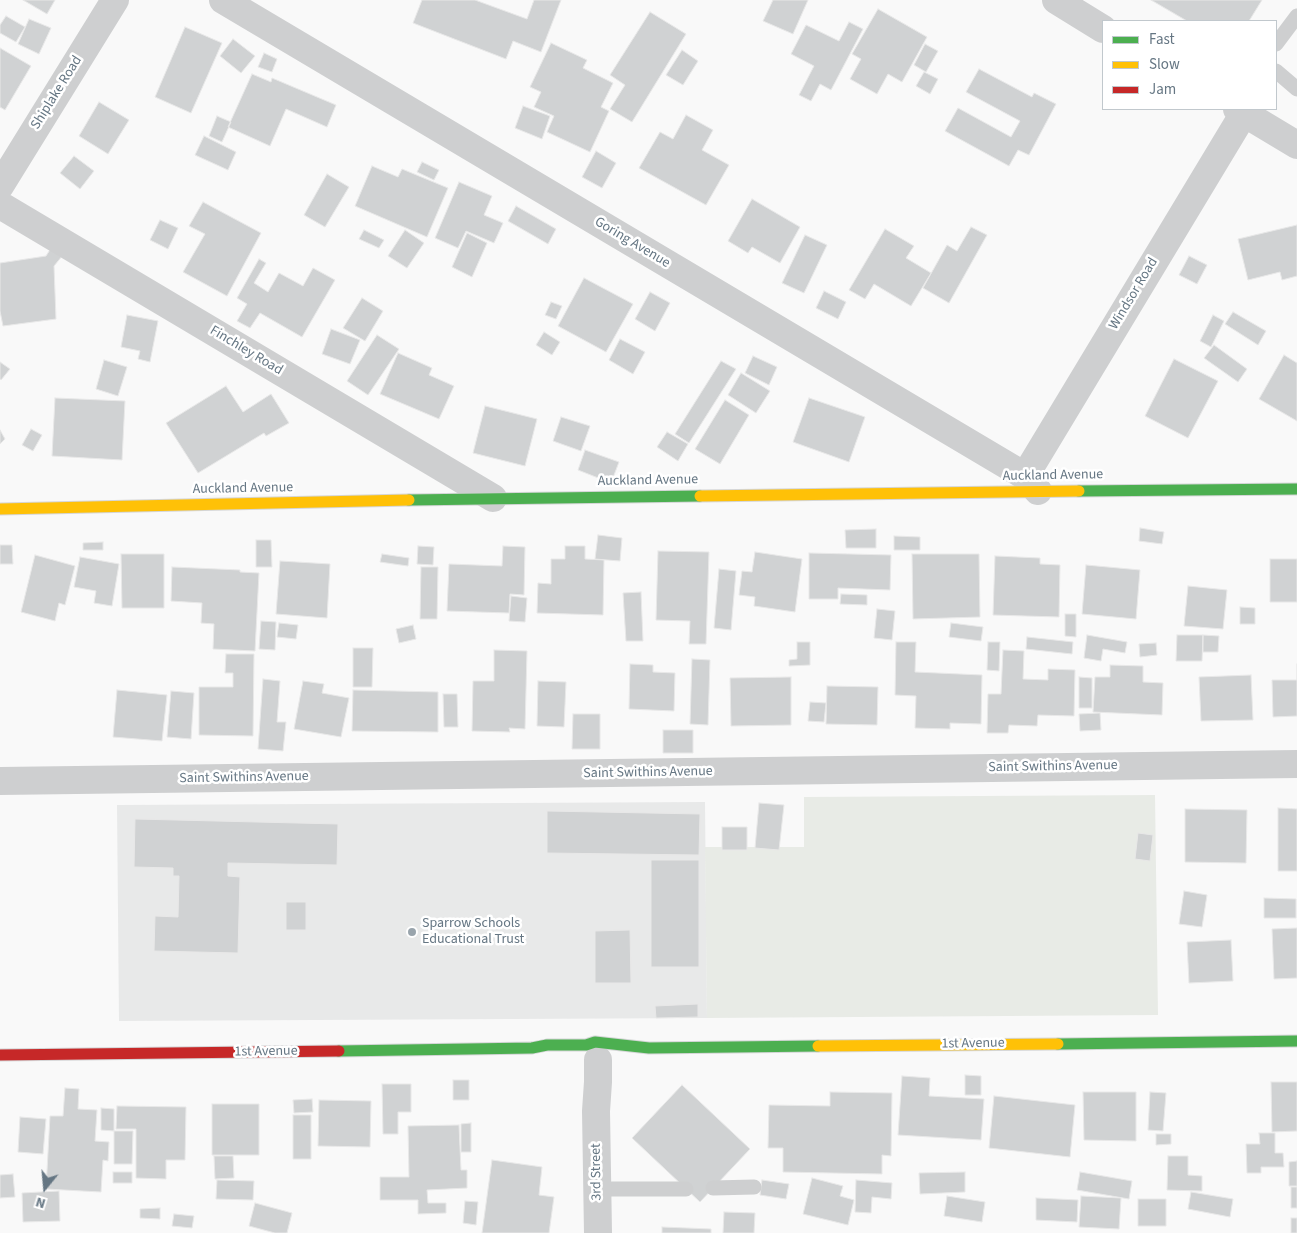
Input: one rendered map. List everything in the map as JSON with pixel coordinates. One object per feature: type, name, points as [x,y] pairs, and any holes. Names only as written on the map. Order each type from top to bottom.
[{"type":"street","name":"Shiplake Road","points":[[0,186],[115,0]]},
{"type":"street","name":"Goring Avenue","points":[[223,0],[1031,483]]},
{"type":"street","points":[[1056,0],[1102,27]]},
{"type":"street","name":"Windsor Road","points":[[1031,483],[1240,111]]},
{"type":"street","points":[[1240,111],[1297,145]]},
{"type":"street","name":"Finchley Road","points":[[0,205],[493,498]]},
{"type":"street","name":"Auckland Avenue","points":[[0,509],[1031,483],[1297,488]]},
{"type":"street","name":"Saint Swithins Avenue","points":[[0,781],[1297,764]]},
{"type":"street","name":"1st Avenue","points":[[0,1055],[532,1048],[556,1053],[593,1052],[627,1054],[649,1048],[1297,1041]]},
{"type":"street","name":"3rd Street","points":[[593,1052],[586,1084],[596,1112],[598,1233]]},
{"type":"lane","points":[[1277,43],[1297,16]]},
{"type":"lane","points":[[1277,73],[1297,89]]},
{"type":"lane","points":[[713,1188],[754,1187]]},
{"type":"lane","points":[[597,1189],[686,1188]]},
{"type":"shaded area","points":[[1155,795],[1158,1015],[707,1018],[705,847],[804,847],[804,797]]},
{"type":"shaded area","name":"Sparrow Schools Educational Trust","points":[[705,802],[707,1018],[119,1021],[117,805]]},
{"type":"building","points":[[23,0],[55,0],[47,14]]},
{"type":"building","points":[[422,0],[475,0],[527,19],[534,0],[561,0],[541,52],[513,41],[506,59],[413,23]]},
{"type":"building","points":[[773,0],[808,0],[793,34],[763,21]]},
{"type":"building","points":[[1151,0],[1262,0],[1250,20],[1185,20]]},
{"type":"building","points":[[878,9],[927,37],[902,82],[888,74],[877,94],[850,79],[861,59],[852,54]]},
{"type":"building","points":[[650,12],[686,34],[632,122],[610,109],[625,85],[610,75]]},
{"type":"building","points":[[6,16],[25,27],[16,42],[0,33],[0,25]]},
{"type":"building","points":[[29,19],[51,28],[39,54],[18,44]]},
{"type":"building","points":[[849,22],[863,29],[831,90],[820,84],[811,101],[799,95],[814,66],[791,54],[806,25],[839,41]]},
{"type":"building","points":[[185,27],[222,43],[191,113],[155,97]]},
{"type":"building","points":[[233,39],[255,56],[241,73],[220,56]]},
{"type":"building","points":[[551,43],[587,60],[583,68],[613,83],[601,107],[609,111],[590,152],[547,132],[554,116],[534,107],[541,92],[530,87]]},
{"type":"building","points":[[925,44],[938,51],[926,72],[914,65]]},
{"type":"building","points":[[0,48],[31,66],[5,110],[0,107]]},
{"type":"building","points":[[682,50],[698,61],[683,85],[666,75]]},
{"type":"building","points":[[264,53],[277,59],[272,72],[258,67]]},
{"type":"building","points":[[979,69],[1032,97],[1034,93],[1056,104],[1029,155],[1018,150],[1009,166],[945,131],[958,108],[1011,137],[1020,121],[966,92]]},
{"type":"building","points":[[924,72],[938,79],[930,94],[916,86]]},
{"type":"building","points":[[252,74],[271,82],[272,78],[336,105],[327,127],[286,109],[270,146],[228,127]]},
{"type":"building","points":[[99,102],[129,120],[108,154],[79,136]]},
{"type":"building","points":[[523,106],[550,116],[542,139],[515,128]]},
{"type":"building","points":[[686,115],[713,130],[702,150],[729,165],[706,205],[639,168],[660,132],[673,139]]},
{"type":"building","points":[[217,116],[231,122],[222,142],[209,136]]},
{"type":"building","points":[[204,136],[236,152],[228,170],[195,155]]},
{"type":"building","points":[[596,151],[616,163],[602,188],[582,177]]},
{"type":"building","points":[[74,156],[94,171],[80,189],[60,173]]},
{"type":"building","points":[[422,162],[439,170],[434,180],[417,172]]},
{"type":"building","points":[[372,166],[398,177],[402,169],[448,188],[427,237],[355,206]]},
{"type":"building","points":[[327,174],[349,187],[325,227],[304,215]]},
{"type":"building","points":[[459,182],[492,196],[484,215],[503,223],[494,243],[466,231],[458,248],[435,238]]},
{"type":"building","points":[[752,199],[800,227],[780,263],[752,247],[748,253],[728,241]]},
{"type":"building","points":[[203,202],[261,233],[227,296],[183,272],[205,234],[189,226]]},
{"type":"building","points":[[516,206],[556,229],[548,244],[508,221]]},
{"type":"building","points":[[160,220],[178,228],[168,249],[150,240]]},
{"type":"building","points":[[1297,225],[1297,276],[1282,280],[1280,272],[1248,280],[1238,239]]},
{"type":"building","points":[[971,227],[987,235],[949,303],[923,288],[947,245],[957,251]]},
{"type":"building","points":[[885,229],[914,246],[906,258],[931,273],[911,306],[874,284],[865,299],[849,290]]},
{"type":"building","points":[[364,230],[384,240],[379,248],[359,239]]},
{"type":"building","points":[[405,230],[424,243],[407,268],[388,256]]},
{"type":"building","points":[[467,233],[487,243],[472,277],[452,267]]},
{"type":"building","points":[[805,235],[827,245],[804,293],[782,283]]},
{"type":"building","points":[[51,248],[63,255],[54,266],[56,319],[3,326],[0,311],[0,263],[46,256]]},
{"type":"building","points":[[1189,256],[1207,265],[1197,284],[1179,275]]},
{"type":"building","points":[[259,259],[266,263],[254,283],[268,292],[279,273],[303,286],[313,268],[335,280],[302,337],[260,313],[250,328],[237,321],[247,304],[237,298]]},
{"type":"building","points":[[584,278],[633,304],[606,352],[558,326]]},
{"type":"building","points":[[824,291],[846,302],[838,319],[816,308]]},
{"type":"building","points":[[650,292],[670,303],[655,331],[635,319]]},
{"type":"building","points":[[362,298],[383,311],[365,341],[343,328]]},
{"type":"building","points":[[551,302],[562,306],[556,319],[545,315]]},
{"type":"building","points":[[1233,312],[1266,331],[1258,345],[1225,324]]},
{"type":"building","points":[[127,315],[158,321],[150,362],[138,359],[140,351],[121,347]]},
{"type":"building","points":[[1213,315],[1224,321],[1211,347],[1200,341]]},
{"type":"building","points":[[331,329],[360,340],[350,364],[322,354]]},
{"type":"building","points":[[544,332],[560,342],[552,355],[536,345]]},
{"type":"building","points":[[377,335],[399,349],[368,395],[347,381]]},
{"type":"building","points":[[620,339],[645,352],[633,374],[609,360]]},
{"type":"building","points":[[1214,345],[1247,369],[1238,382],[1204,358]]},
{"type":"building","points":[[398,353],[432,368],[429,375],[454,386],[439,419],[380,394]]},
{"type":"building","points":[[1284,355],[1297,363],[1297,421],[1259,399]]},
{"type":"building","points":[[753,356],[777,367],[769,385],[745,373]]},
{"type":"building","points":[[1174,359],[1218,381],[1188,438],[1145,416]]},
{"type":"building","points":[[104,360],[127,367],[118,396],[96,389]]},
{"type":"building","points":[[721,361],[736,369],[689,443],[675,434]]},
{"type":"building","points":[[0,362],[10,369],[1,380],[0,379]]},
{"type":"building","points":[[741,373],[770,391],[756,413],[728,395]]},
{"type":"building","points":[[226,386],[243,412],[271,394],[289,423],[266,436],[264,433],[198,473],[166,423]]},
{"type":"building","points":[[55,398],[125,401],[122,460],[52,456]]},
{"type":"building","points":[[809,398],[865,417],[849,462],[793,442]]},
{"type":"building","points":[[725,400],[749,415],[720,464],[695,449]]},
{"type":"building","points":[[485,406],[537,419],[525,466],[473,453]]},
{"type":"building","points":[[561,417],[590,426],[581,451],[553,441]]},
{"type":"building","points":[[31,429],[42,435],[33,451],[22,445]]},
{"type":"building","points":[[0,430],[5,439],[0,444]]},
{"type":"building","points":[[667,432],[688,444],[678,461],[657,447]]},
{"type":"building","points":[[585,450],[619,462],[611,483],[578,470]]},
{"type":"building","points":[[1140,528],[1164,532],[1162,544],[1139,541]]},
{"type":"building","points":[[876,529],[876,548],[846,548],[845,530]]},
{"type":"building","points":[[598,535],[622,538],[620,561],[595,559]]},
{"type":"building","points":[[894,536],[920,537],[920,550],[894,550]]},
{"type":"building","points":[[256,540],[271,540],[272,567],[256,567]]},
{"type":"building","points":[[103,542],[103,550],[83,550],[83,543]]},
{"type":"building","points":[[0,545],[12,545],[13,564],[0,564]]},
{"type":"building","points":[[418,546],[434,547],[433,565],[417,564]]},
{"type":"building","points":[[503,546],[525,547],[524,595],[510,594],[509,613],[447,611],[449,564],[502,566]]},
{"type":"building","points":[[565,546],[585,546],[585,559],[604,560],[603,615],[537,613],[538,583],[551,584],[551,559],[565,559]]},
{"type":"building","points":[[658,551],[709,552],[706,644],[689,644],[690,621],[656,620]]},
{"type":"building","points":[[755,552],[802,559],[795,612],[754,606],[755,597],[739,595],[742,571],[752,572]]},
{"type":"building","points":[[809,553],[891,555],[890,590],[838,588],[838,599],[809,599]]},
{"type":"building","points":[[121,554],[164,554],[164,608],[122,608]]},
{"type":"building","points":[[382,554],[409,558],[408,566],[380,562]]},
{"type":"building","points":[[912,554],[979,554],[980,617],[913,619]]},
{"type":"building","points":[[35,555],[75,566],[65,605],[59,603],[55,621],[21,612]]},
{"type":"building","points":[[995,556],[1040,558],[1040,564],[1060,565],[1059,617],[993,615]]},
{"type":"building","points":[[80,557],[119,564],[112,606],[94,603],[96,591],[74,587]]},
{"type":"building","points":[[1270,559],[1297,559],[1297,602],[1270,602]]},
{"type":"building","points":[[280,561],[330,564],[327,618],[276,614]]},
{"type":"building","points":[[1086,565],[1140,570],[1136,619],[1082,614]]},
{"type":"building","points":[[172,567],[240,570],[240,572],[259,573],[255,651],[213,649],[214,624],[201,623],[202,603],[171,601]]},
{"type":"building","points":[[421,567],[438,567],[437,619],[420,619]]},
{"type":"building","points":[[719,569],[736,571],[731,630],[714,628]]},
{"type":"building","points":[[1188,586],[1227,590],[1223,629],[1184,626]]},
{"type":"building","points":[[641,592],[643,641],[626,641],[623,593]]},
{"type":"building","points":[[841,594],[867,595],[867,605],[840,604]]},
{"type":"building","points":[[511,596],[527,598],[525,622],[509,621]]},
{"type":"building","points":[[1240,607],[1255,608],[1255,624],[1240,624]]},
{"type":"building","points":[[877,609],[895,611],[892,640],[874,638]]},
{"type":"building","points":[[1065,614],[1076,614],[1076,637],[1065,636]]},
{"type":"building","points":[[261,621],[276,622],[275,650],[259,649]]},
{"type":"building","points":[[279,623],[298,625],[296,639],[277,637]]},
{"type":"building","points":[[951,623],[983,627],[981,641],[949,637]]},
{"type":"building","points":[[413,625],[416,639],[399,643],[396,629]]},
{"type":"building","points":[[1087,635],[1127,642],[1125,653],[1103,649],[1101,661],[1084,658]]},
{"type":"building","points":[[1177,635],[1203,635],[1202,661],[1176,661]]},
{"type":"building","points":[[1203,635],[1219,636],[1218,652],[1203,652]]},
{"type":"building","points":[[1027,637],[1073,642],[1072,654],[1026,649]]},
{"type":"building","points":[[797,642],[810,642],[810,665],[789,666],[789,660],[797,659]]},
{"type":"building","points":[[896,642],[916,642],[915,672],[982,675],[981,724],[950,723],[950,729],[915,728],[916,696],[895,695]]},
{"type":"building","points":[[988,642],[1000,642],[999,671],[987,670]]},
{"type":"building","points":[[1156,643],[1157,655],[1140,657],[1139,644]]},
{"type":"building","points":[[353,648],[373,648],[372,687],[353,687]]},
{"type":"building","points":[[494,650],[527,651],[525,729],[509,728],[510,732],[472,731],[473,681],[494,681]]},
{"type":"building","points":[[1003,650],[1024,651],[1023,679],[1048,680],[1048,669],[1075,670],[1074,716],[1038,715],[1037,726],[1009,725],[1008,733],[987,733],[988,694],[1001,694]]},
{"type":"building","points":[[226,654],[254,654],[253,736],[199,735],[199,687],[233,687],[233,673],[225,673]]},
{"type":"building","points":[[692,659],[710,660],[708,725],[690,724]]},
{"type":"building","points":[[630,664],[653,665],[653,672],[675,673],[674,711],[629,709]]},
{"type":"building","points":[[1110,665],[1143,666],[1143,682],[1163,683],[1162,715],[1093,712],[1095,677],[1110,677]]},
{"type":"building","points":[[1251,675],[1253,720],[1201,721],[1199,677]]},
{"type":"building","points":[[791,677],[791,725],[731,726],[730,678]]},
{"type":"building","points":[[1079,677],[1092,678],[1092,708],[1079,708]]},
{"type":"building","points":[[263,679],[280,681],[277,722],[286,722],[283,751],[258,749]]},
{"type":"building","points":[[1272,680],[1297,680],[1297,716],[1273,717]]},
{"type":"building","points":[[303,681],[324,684],[322,693],[349,698],[341,737],[294,729]]},
{"type":"building","points":[[538,681],[566,682],[564,727],[537,726]]},
{"type":"building","points":[[827,686],[878,687],[877,725],[826,724]]},
{"type":"building","points":[[117,690],[167,695],[162,741],[113,737]]},
{"type":"building","points":[[353,690],[438,692],[438,732],[352,731]]},
{"type":"building","points":[[171,691],[194,693],[191,739],[167,737]]},
{"type":"building","points":[[443,694],[457,694],[458,727],[444,727]]},
{"type":"building","points":[[810,702],[826,703],[824,722],[808,721]]},
{"type":"building","points":[[1100,713],[1101,730],[1080,731],[1079,714]]},
{"type":"building","points":[[573,714],[600,714],[600,749],[572,749]]},
{"type":"building","points":[[663,730],[693,730],[693,753],[663,753]]},
{"type":"building","points":[[759,803],[784,805],[779,850],[755,848]]},
{"type":"building","points":[[1278,808],[1297,809],[1297,871],[1278,871]]},
{"type":"building","points":[[1185,809],[1247,810],[1246,863],[1185,862]]},
{"type":"building","points":[[547,811],[700,814],[699,855],[547,853]]},
{"type":"building","points":[[135,819],[338,824],[337,865],[228,863],[228,876],[240,877],[238,953],[154,951],[155,916],[178,917],[179,876],[173,876],[173,868],[134,867]]},
{"type":"building","points":[[722,827],[747,827],[747,850],[722,850]]},
{"type":"building","points":[[1138,833],[1153,835],[1150,861],[1135,859]]},
{"type":"building","points":[[651,860],[699,860],[699,967],[651,967]]},
{"type":"building","points":[[1184,891],[1207,895],[1202,927],[1179,924]]},
{"type":"building","points":[[1264,898],[1296,899],[1296,918],[1264,918]]},
{"type":"building","points":[[286,902],[306,902],[306,930],[286,930]]},
{"type":"building","points":[[1297,928],[1297,978],[1274,979],[1272,929]]},
{"type":"building","points":[[630,930],[631,983],[595,983],[595,931]]},
{"type":"building","points":[[1231,940],[1233,981],[1189,983],[1187,942]]},
{"type":"building","points":[[698,1004],[698,1017],[656,1018],[655,1006]]},
{"type":"building","points":[[965,1075],[981,1076],[981,1095],[965,1095]]},
{"type":"building","points":[[902,1076],[930,1078],[929,1096],[984,1099],[981,1140],[898,1135]]},
{"type":"building","points":[[453,1080],[469,1080],[469,1100],[453,1100]]},
{"type":"building","points":[[1271,1082],[1297,1082],[1297,1131],[1272,1132]]},
{"type":"building","points":[[382,1084],[411,1084],[411,1112],[398,1112],[398,1134],[383,1134]]},
{"type":"building","points":[[682,1085],[750,1149],[700,1202],[632,1138]]},
{"type":"building","points":[[65,1088],[79,1089],[78,1109],[97,1110],[95,1141],[109,1142],[108,1161],[103,1160],[101,1192],[46,1189],[50,1116],[63,1116]]},
{"type":"building","points":[[830,1092],[892,1093],[891,1156],[882,1155],[882,1174],[783,1172],[783,1148],[768,1148],[769,1105],[830,1106]]},
{"type":"building","points":[[1083,1092],[1136,1092],[1136,1141],[1084,1140]]},
{"type":"building","points":[[1150,1092],[1166,1093],[1163,1131],[1148,1130]]},
{"type":"building","points":[[994,1096],[1075,1105],[1070,1157],[989,1148]]},
{"type":"building","points":[[312,1099],[313,1112],[294,1113],[293,1100]]},
{"type":"building","points":[[319,1100],[371,1101],[370,1147],[318,1146]]},
{"type":"building","points":[[212,1104],[259,1104],[259,1155],[212,1155]]},
{"type":"building","points":[[117,1106],[186,1107],[185,1160],[166,1160],[166,1179],[136,1178],[136,1129],[116,1129]]},
{"type":"building","points":[[101,1108],[114,1109],[114,1131],[101,1130]]},
{"type":"building","points":[[293,1115],[311,1115],[311,1159],[293,1159]]},
{"type":"building","points":[[20,1117],[46,1119],[43,1154],[18,1152]]},
{"type":"building","points":[[471,1123],[471,1152],[461,1152],[461,1124]]},
{"type":"building","points":[[459,1125],[461,1170],[467,1170],[467,1188],[427,1190],[428,1203],[446,1203],[446,1213],[418,1214],[418,1200],[380,1200],[380,1177],[409,1177],[408,1126]]},
{"type":"building","points":[[114,1131],[133,1131],[132,1164],[114,1164]]},
{"type":"building","points":[[1259,1133],[1275,1133],[1275,1153],[1283,1153],[1284,1167],[1261,1167],[1261,1173],[1247,1173],[1246,1144],[1260,1144]]},
{"type":"building","points":[[1156,1134],[1171,1134],[1171,1144],[1156,1145]]},
{"type":"building","points":[[214,1156],[233,1156],[234,1178],[215,1179]]},
{"type":"building","points":[[1168,1156],[1188,1156],[1188,1175],[1202,1176],[1202,1191],[1167,1190]]},
{"type":"building","points":[[492,1160],[542,1167],[539,1195],[554,1197],[549,1233],[482,1233]]},
{"type":"building","points":[[1297,1161],[1297,1186],[1289,1186],[1289,1162]]},
{"type":"building","points":[[113,1172],[132,1172],[132,1183],[113,1183]]},
{"type":"building","points":[[965,1172],[965,1192],[920,1194],[919,1173]]},
{"type":"building","points":[[1080,1172],[1132,1181],[1129,1199],[1077,1190]]},
{"type":"building","points":[[13,1174],[15,1197],[0,1198],[0,1175]]},
{"type":"building","points":[[812,1178],[843,1186],[840,1196],[854,1200],[848,1225],[803,1214]]},
{"type":"building","points":[[217,1180],[254,1181],[253,1200],[216,1199]]},
{"type":"building","points":[[762,1180],[789,1184],[786,1199],[760,1195]]},
{"type":"building","points":[[856,1180],[892,1183],[891,1199],[872,1197],[871,1213],[855,1212]]},
{"type":"building","points":[[1291,1187],[1297,1187],[1297,1208],[1291,1208]]},
{"type":"building","points":[[59,1191],[60,1221],[23,1222],[22,1193]]},
{"type":"building","points":[[1191,1192],[1233,1199],[1230,1217],[1188,1209]]},
{"type":"building","points":[[947,1196],[985,1202],[982,1222],[944,1216]]},
{"type":"building","points":[[1081,1196],[1121,1198],[1119,1229],[1079,1227]]},
{"type":"building","points":[[1036,1198],[1078,1200],[1077,1222],[1036,1220]]},
{"type":"building","points":[[1138,1199],[1166,1199],[1166,1226],[1138,1226]]},
{"type":"building","points":[[465,1201],[478,1202],[476,1225],[463,1223]]},
{"type":"building","points":[[255,1203],[292,1213],[287,1233],[275,1233],[249,1226]]},
{"type":"building","points":[[160,1208],[160,1219],[140,1218],[140,1209]]},
{"type":"building","points":[[724,1212],[755,1213],[754,1233],[723,1233]]},
{"type":"building","points":[[174,1214],[194,1216],[192,1228],[172,1226]]},
{"type":"building","points":[[1291,1218],[1297,1218],[1297,1233],[1291,1233]]},
{"type":"building","points":[[662,1227],[711,1229],[711,1233],[662,1233]]},
{"type":"traffic: fast","points":[[1079,491],[1297,489]]},
{"type":"traffic: fast","points":[[409,500],[700,496]]},
{"type":"traffic: fast","points":[[1058,1044],[1297,1041]]},
{"type":"traffic: fast","points":[[339,1051],[532,1048],[547,1045],[586,1045],[595,1042],[649,1048],[818,1046]]},
{"type":"traffic: slow","points":[[700,496],[1079,491]]},
{"type":"traffic: slow","points":[[0,509],[409,500]]},
{"type":"traffic: slow","points":[[818,1046],[1058,1044]]},
{"type":"traffic: jam","points":[[0,1055],[339,1051]]},
{"type":"place","name":"Sparrow Schools Educational Trust","points":[[412,932]]}]
